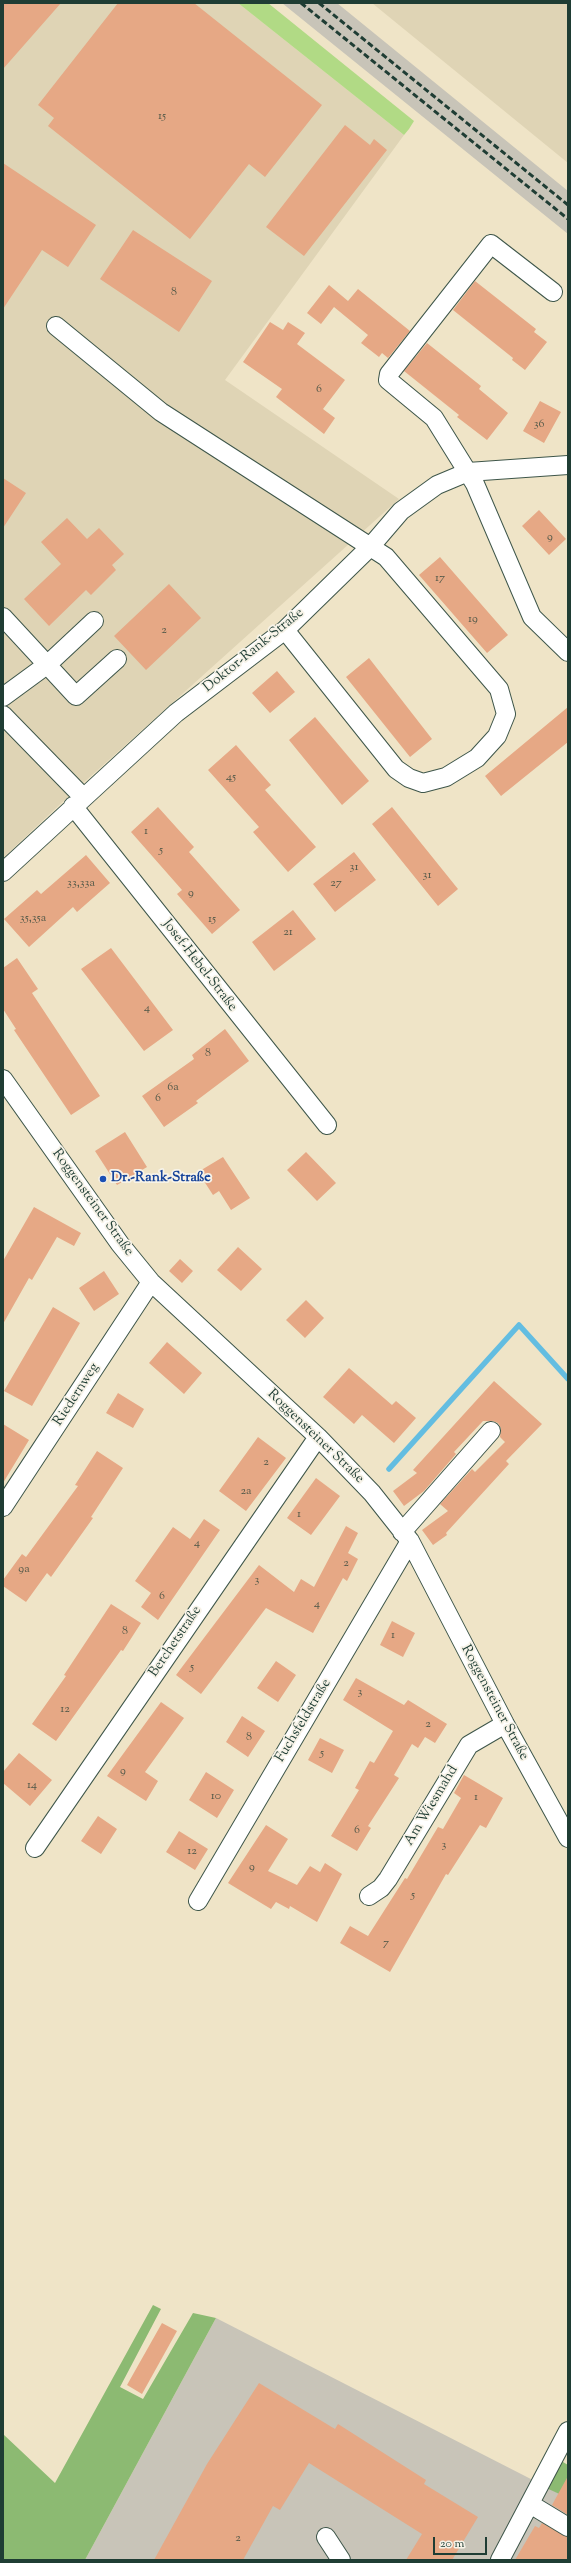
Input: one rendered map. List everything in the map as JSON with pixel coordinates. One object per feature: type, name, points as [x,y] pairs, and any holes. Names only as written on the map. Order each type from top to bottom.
[{"type":"street","points":[[553,292],[491,244],[389,374],[388,380],[434,418],[468,472],[532,617],[568,652]]},
{"type":"street","points":[[56,326],[161,412],[386,557],[500,689],[506,714],[497,736],[477,758],[446,777],[423,783],[409,778],[396,769],[284,630]]},
{"type":"street","name":"Doktor-Rank-Straße","points":[[3,872],[78,801],[176,713],[284,630],[371,546],[402,511],[437,485],[468,472],[568,465]]},
{"type":"street","points":[[3,617],[76,696],[117,659]]},
{"type":"street","points":[[3,697],[48,664],[94,621]]},
{"type":"street","name":"Josef-Hebel-Straße","points":[[3,715],[78,801],[328,1125]]},
{"type":"street","name":"Roggensteiner Straße","points":[[3,1079],[120,1244],[151,1282],[318,1436],[372,1493],[406,1537],[505,1724],[568,1838]]},
{"type":"street","name":"Riedernweg","points":[[3,1507],[151,1282]]},
{"type":"street","name":"Fuchsfeldstraße","points":[[198,1901],[406,1537],[491,1431]]},
{"type":"street","name":"Berchetstraße","points":[[35,1848],[318,1436]]},
{"type":"street","name":"Am Wiesmahd","points":[[368,1896],[381,1888],[388,1879],[469,1745],[505,1724]]},
{"type":"street","points":[[500,2560],[568,2431]]},
{"type":"street","points":[[530,2504],[568,2526]]},
{"type":"street","points":[[326,2538],[341,2560]]},
{"type":"shaded area","points":[[3,3],[238,3],[404,135],[225,380],[399,499],[71,794],[3,858]]},
{"type":"shaded area","points":[[282,3],[337,3],[568,191],[568,234]]},
{"type":"shaded area","points":[[372,3],[568,3],[568,163]]},
{"type":"shaded area","points":[[216,2318],[568,2498],[568,2560],[85,2560]]},
{"type":"green space","points":[[238,3],[268,3],[414,121],[409,129],[404,135]]},
{"type":"green space","points":[[153,2305],[161,2309],[120,2387],[143,2399],[193,2313],[216,2318],[85,2560],[3,2560],[3,2434],[55,2483]]},
{"type":"green space","points":[[558,2459],[568,2465],[568,2498],[542,2486]]},
{"type":"building","points":[[3,3],[61,3],[3,69]]},
{"type":"building","points":[[118,3],[194,3],[322,105],[265,177],[249,164],[190,239],[48,126],[54,118],[38,105]]},
{"type":"building","points":[[345,125],[370,145],[374,139],[387,150],[304,256],[266,227]]},
{"type":"building","points":[[3,163],[96,225],[68,267],[42,250],[3,309]]},
{"type":"building","points":[[133,230],[212,281],[179,332],[100,279]]},
{"type":"building","points":[[475,281],[536,329],[534,332],[547,342],[525,370],[512,360],[513,358],[453,310]]},
{"type":"building","points":[[329,285],[348,301],[358,289],[410,331],[388,358],[382,353],[379,357],[361,343],[368,335],[334,307],[321,324],[307,313]]},
{"type":"building","points":[[270,322],[283,330],[288,322],[305,333],[297,344],[345,380],[323,409],[335,418],[324,434],[276,397],[282,389],[243,362]]},
{"type":"building","points":[[427,343],[481,386],[479,389],[508,413],[487,440],[457,417],[459,415],[404,371]]},
{"type":"building","points":[[540,401],[561,412],[544,443],[523,431]]},
{"type":"building","points":[[3,478],[26,493],[3,528]]},
{"type":"building","points":[[539,510],[566,539],[549,555],[522,526]]},
{"type":"building","points":[[67,518],[87,539],[99,528],[124,554],[112,565],[116,570],[91,595],[86,590],[49,626],[24,599],[61,564],[41,542]]},
{"type":"building","points":[[440,557],[508,635],[487,653],[419,575]]},
{"type":"building","points":[[169,584],[201,618],[146,670],[114,636]]},
{"type":"building","points":[[369,658],[432,739],[410,757],[346,677]]},
{"type":"building","points":[[277,671],[295,692],[270,713],[252,693]]},
{"type":"building","points":[[568,707],[568,742],[501,796],[485,776]]},
{"type":"building","points":[[315,717],[369,781],[342,805],[289,740]]},
{"type":"building","points":[[236,745],[271,785],[265,790],[316,847],[288,872],[253,832],[259,827],[208,770]]},
{"type":"building","points":[[158,807],[194,847],[189,852],[240,910],[212,934],[177,894],[182,890],[131,832]]},
{"type":"building","points":[[392,807],[458,889],[438,906],[372,824]]},
{"type":"building","points":[[354,852],[376,880],[335,912],[313,884]]},
{"type":"building","points":[[86,855],[110,883],[77,912],[73,907],[29,947],[4,919],[37,890],[41,894]]},
{"type":"building","points":[[293,910],[316,939],[274,971],[252,942]]},
{"type":"building","points":[[111,948],[173,1030],[144,1051],[81,969]]},
{"type":"building","points":[[17,958],[38,989],[32,993],[100,1096],[71,1115],[14,1030],[16,1029],[3,1009],[3,968]]},
{"type":"building","points":[[225,1029],[249,1061],[196,1101],[198,1103],[164,1127],[142,1096],[194,1059],[192,1055]]},
{"type":"building","points":[[125,1132],[147,1167],[117,1185],[95,1151]]},
{"type":"building","points":[[306,1152],[336,1183],[317,1201],[287,1170]]},
{"type":"building","points":[[223,1157],[250,1198],[231,1210],[219,1191],[213,1195],[198,1172]]},
{"type":"building","points":[[34,1207],[81,1233],[74,1246],[57,1237],[32,1280],[29,1278],[3,1324],[3,1261]]},
{"type":"building","points":[[238,1247],[262,1269],[241,1291],[217,1270]]},
{"type":"building","points":[[180,1259],[193,1271],[182,1283],[169,1271]]},
{"type":"building","points":[[104,1271],[119,1294],[94,1311],[79,1288]]},
{"type":"building","points":[[306,1300],[324,1318],[305,1338],[286,1320]]},
{"type":"building","points":[[53,1307],[80,1323],[32,1406],[4,1391]]},
{"type":"building","points":[[167,1342],[202,1373],[184,1394],[149,1363]]},
{"type":"building","points":[[349,1368],[392,1405],[396,1401],[416,1418],[394,1443],[362,1415],[354,1424],[323,1397]]},
{"type":"building","points":[[494,1381],[542,1424],[506,1461],[509,1464],[446,1533],[447,1535],[433,1545],[422,1530],[448,1511],[440,1504],[472,1469],[475,1472],[505,1442],[500,1437],[501,1428],[498,1423],[493,1421],[483,1421],[454,1452],[456,1454],[424,1491],[404,1506],[393,1491],[417,1473],[413,1470]]},
{"type":"building","points":[[118,1393],[144,1409],[133,1428],[106,1413]]},
{"type":"building","points":[[3,1424],[29,1440],[3,1483]]},
{"type":"building","points":[[258,1437],[286,1458],[246,1511],[219,1491]]},
{"type":"building","points":[[97,1451],[123,1468],[91,1517],[93,1518],[51,1577],[47,1573],[26,1602],[3,1586],[3,1580],[22,1554],[26,1557],[78,1486],[75,1485]]},
{"type":"building","points":[[316,1478],[340,1496],[311,1535],[287,1518]]},
{"type":"building","points":[[204,1519],[220,1530],[158,1620],[141,1607],[151,1593],[135,1581],[173,1527],[190,1539]]},
{"type":"building","points":[[346,1526],[358,1533],[348,1553],[358,1559],[347,1581],[343,1578],[313,1633],[266,1608],[201,1694],[176,1675],[259,1565],[294,1592],[301,1579],[314,1587]]},
{"type":"building","points":[[111,1604],[141,1623],[123,1651],[121,1650],[56,1741],[32,1724],[66,1676],[64,1675]]},
{"type":"building","points":[[392,1621],[415,1633],[403,1657],[380,1645]]},
{"type":"building","points":[[276,1661],[296,1675],[278,1702],[257,1688]]},
{"type":"building","points":[[356,1678],[404,1705],[408,1700],[447,1724],[435,1743],[425,1737],[418,1748],[412,1744],[394,1775],[399,1778],[368,1826],[371,1828],[357,1851],[331,1836],[359,1790],[355,1788],[370,1761],[374,1763],[393,1731],[343,1700]]},
{"type":"building","points":[[161,1702],[184,1718],[145,1772],[158,1781],[146,1801],[107,1776]]},
{"type":"building","points":[[242,1716],[265,1731],[248,1757],[226,1742]]},
{"type":"building","points":[[320,1738],[344,1750],[332,1773],[308,1760]]},
{"type":"building","points":[[19,1753],[52,1780],[30,1806],[3,1783],[3,1772]]},
{"type":"building","points":[[206,1772],[234,1790],[217,1818],[189,1800]]},
{"type":"building","points":[[464,1775],[503,1798],[486,1828],[480,1825],[448,1875],[446,1874],[390,1972],[340,1943],[350,1926],[368,1936],[405,1878],[407,1879],[438,1827],[443,1829],[461,1798],[454,1793]]},
{"type":"building","points":[[98,1816],[117,1829],[101,1854],[81,1841]]},
{"type":"building","points":[[266,1825],[288,1839],[268,1871],[297,1885],[310,1866],[320,1872],[325,1863],[342,1874],[317,1922],[290,1906],[289,1909],[276,1902],[271,1909],[228,1883]]},
{"type":"building","points":[[179,1831],[208,1849],[195,1870],[166,1852]]},
{"type":"building","points":[[162,2323],[177,2331],[142,2394],[127,2385]]},
{"type":"building","points":[[259,2383],[335,2429],[338,2424],[426,2480],[424,2484],[478,2517],[452,2560],[406,2560],[422,2534],[309,2463],[280,2510],[273,2506],[243,2560],[154,2560],[207,2464]]},
{"type":"building","points":[[568,2476],[568,2515],[552,2505]]},
{"type":"building","points":[[542,2523],[568,2537],[568,2560],[515,2560],[535,2526],[539,2528]]},
{"type":"waterway","points":[[389,1469],[519,1325],[568,1379]]},
{"type":"railway","points":[[301,3],[568,219]]},
{"type":"railway","points":[[319,3],[568,205]]},
{"type":"place","name":"Dr.-Rank-Straße","points":[[103,1179]]}]
